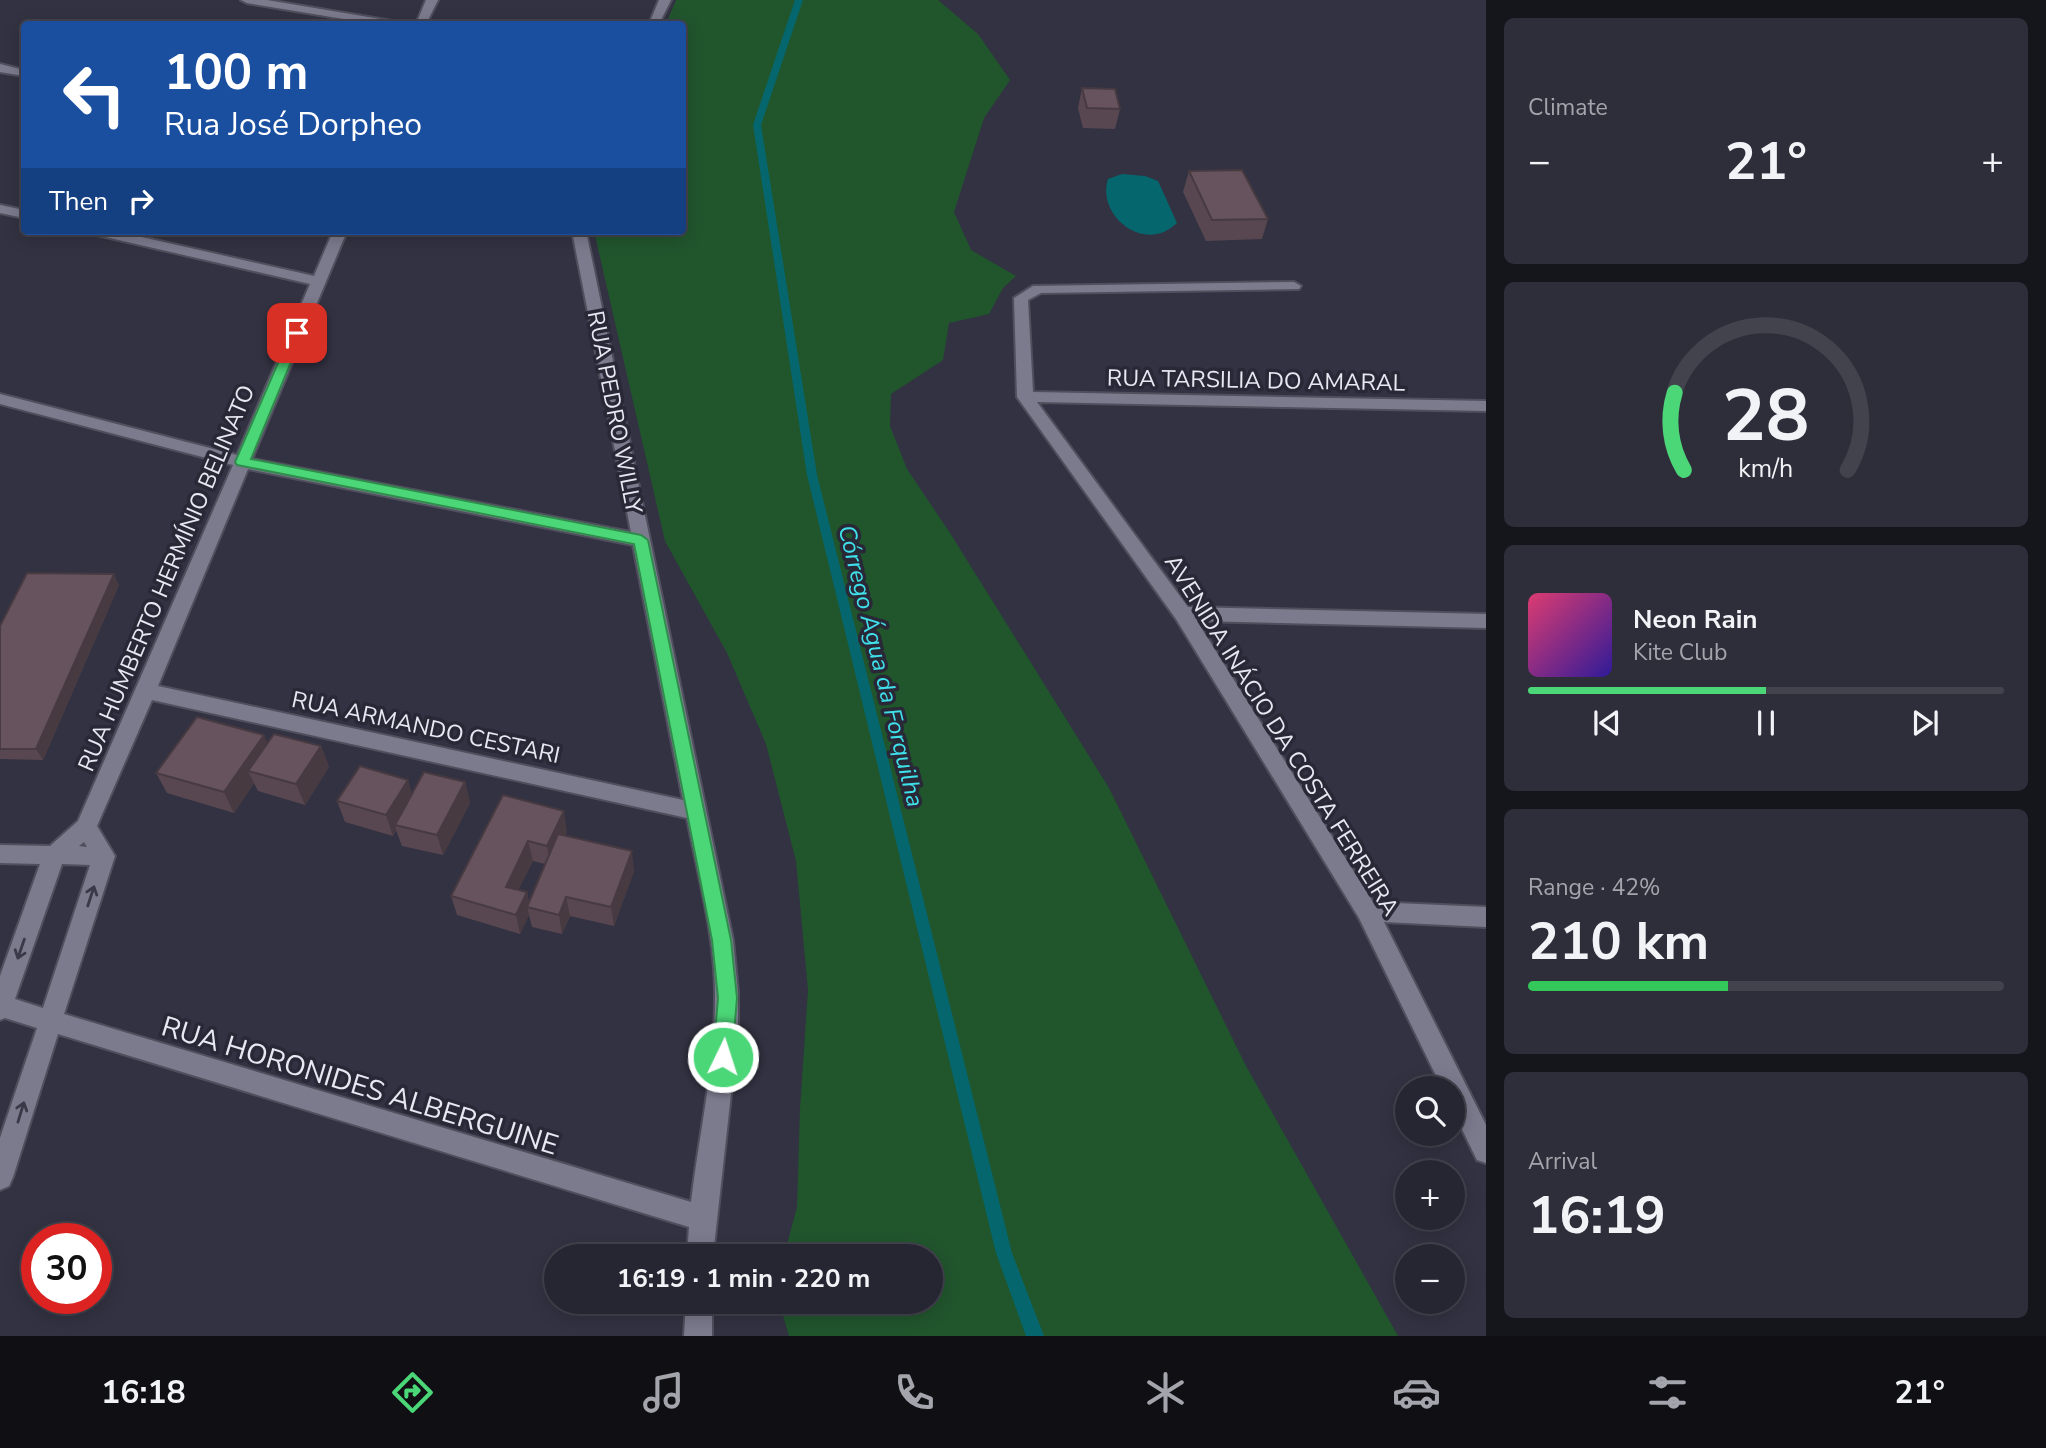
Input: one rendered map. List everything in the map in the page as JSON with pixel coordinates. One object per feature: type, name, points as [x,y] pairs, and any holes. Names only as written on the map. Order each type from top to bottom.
[{"type":"street","points":[[247,0],[374,21]]},
{"type":"street","points":[[422,21],[432,0]]},
{"type":"street","points":[[655,21],[665,0]]},
{"type":"street","points":[[0,68],[21,72]]},
{"type":"street","points":[[0,209],[21,213]]},
{"type":"street","points":[[114,235],[319,282]]},
{"type":"street","name":"RUA HUMBERTO HERMÍNIO BELINATO","points":[[86,827],[338,235]]},
{"type":"street","name":"RUA PEDRO WILLY","points":[[580,235],[722,940],[727,998],[723,1057],[701,1244]]},
{"type":"street","points":[[1025,397],[1021,298],[1038,289],[1294,286]]},
{"type":"street","name":"RUA TARSILIA DO AMARAL","points":[[1025,397],[1486,406]]},
{"type":"street","name":"AVENIDA INÁCIO DA COSTA FERREIRA","points":[[1025,397],[1184,614],[1367,911],[1486,1151]]},
{"type":"street","points":[[0,399],[242,462],[641,540]]},
{"type":"street","points":[[1184,614],[1486,621]]},
{"type":"street","name":"RUA ARMANDO CESTARI","points":[[146,691],[695,811]]},
{"type":"street","points":[[1,1008],[54,855],[86,827],[104,856]]},
{"type":"street","points":[[0,855],[104,856]]},
{"type":"street","points":[[0,1177],[104,856]]},
{"type":"street","points":[[1367,911],[1486,917]]},
{"type":"street","name":"RUA HORONIDES ALBERGUINE","points":[[1,1008],[702,1218]]},
{"type":"street","points":[[698,1336],[699,1314]]},
{"type":"shaded area","points":[[676,0],[938,0],[978,34],[1010,80],[984,118],[954,212],[971,250],[1016,276],[1003,288],[989,314],[949,323],[943,360],[891,394],[890,426],[907,469],[1109,788],[1246,1066],[1398,1336],[789,1336],[783,1314],[943,1314],[943,1244],[787,1244],[797,1207],[808,990],[796,861],[766,744],[727,653],[665,541],[595,235],[686,235],[686,21],[667,21]]},
{"type":"shaded area","points":[[1122,174],[1145,176],[1158,181],[1177,223],[1164,232],[1151,235],[1138,233],[1126,226],[1109,206],[1106,193],[1108,179]]},
{"type":"building","points":[[1082,88],[1115,89],[1120,109],[1087,108]]},
{"type":"building","points":[[1242,170],[1268,219],[1212,220],[1189,171]]},
{"type":"building","points":[[27,573],[114,574],[36,749],[0,749],[0,626]]},
{"type":"building","points":[[197,717],[264,735],[224,792],[156,773]]},
{"type":"building","points":[[274,734],[321,746],[296,784],[248,771]]},
{"type":"building","points":[[360,766],[408,780],[386,815],[337,801]]},
{"type":"building","points":[[424,772],[465,782],[437,835],[395,825]]},
{"type":"building","points":[[503,795],[564,811],[547,846],[528,841],[506,887],[527,892],[516,915],[451,896]]},
{"type":"building","points":[[558,834],[632,851],[611,907],[566,897],[559,915],[527,907]]},
{"type":"waterway","name":"Córrego Água da Forquilha","points":[[799,0],[757,125],[812,475],[1004,1253],[1035,1336]]},
{"type":"route","points":[[297,333],[242,462],[641,540],[722,940],[727,998],[723,1057]]}]
